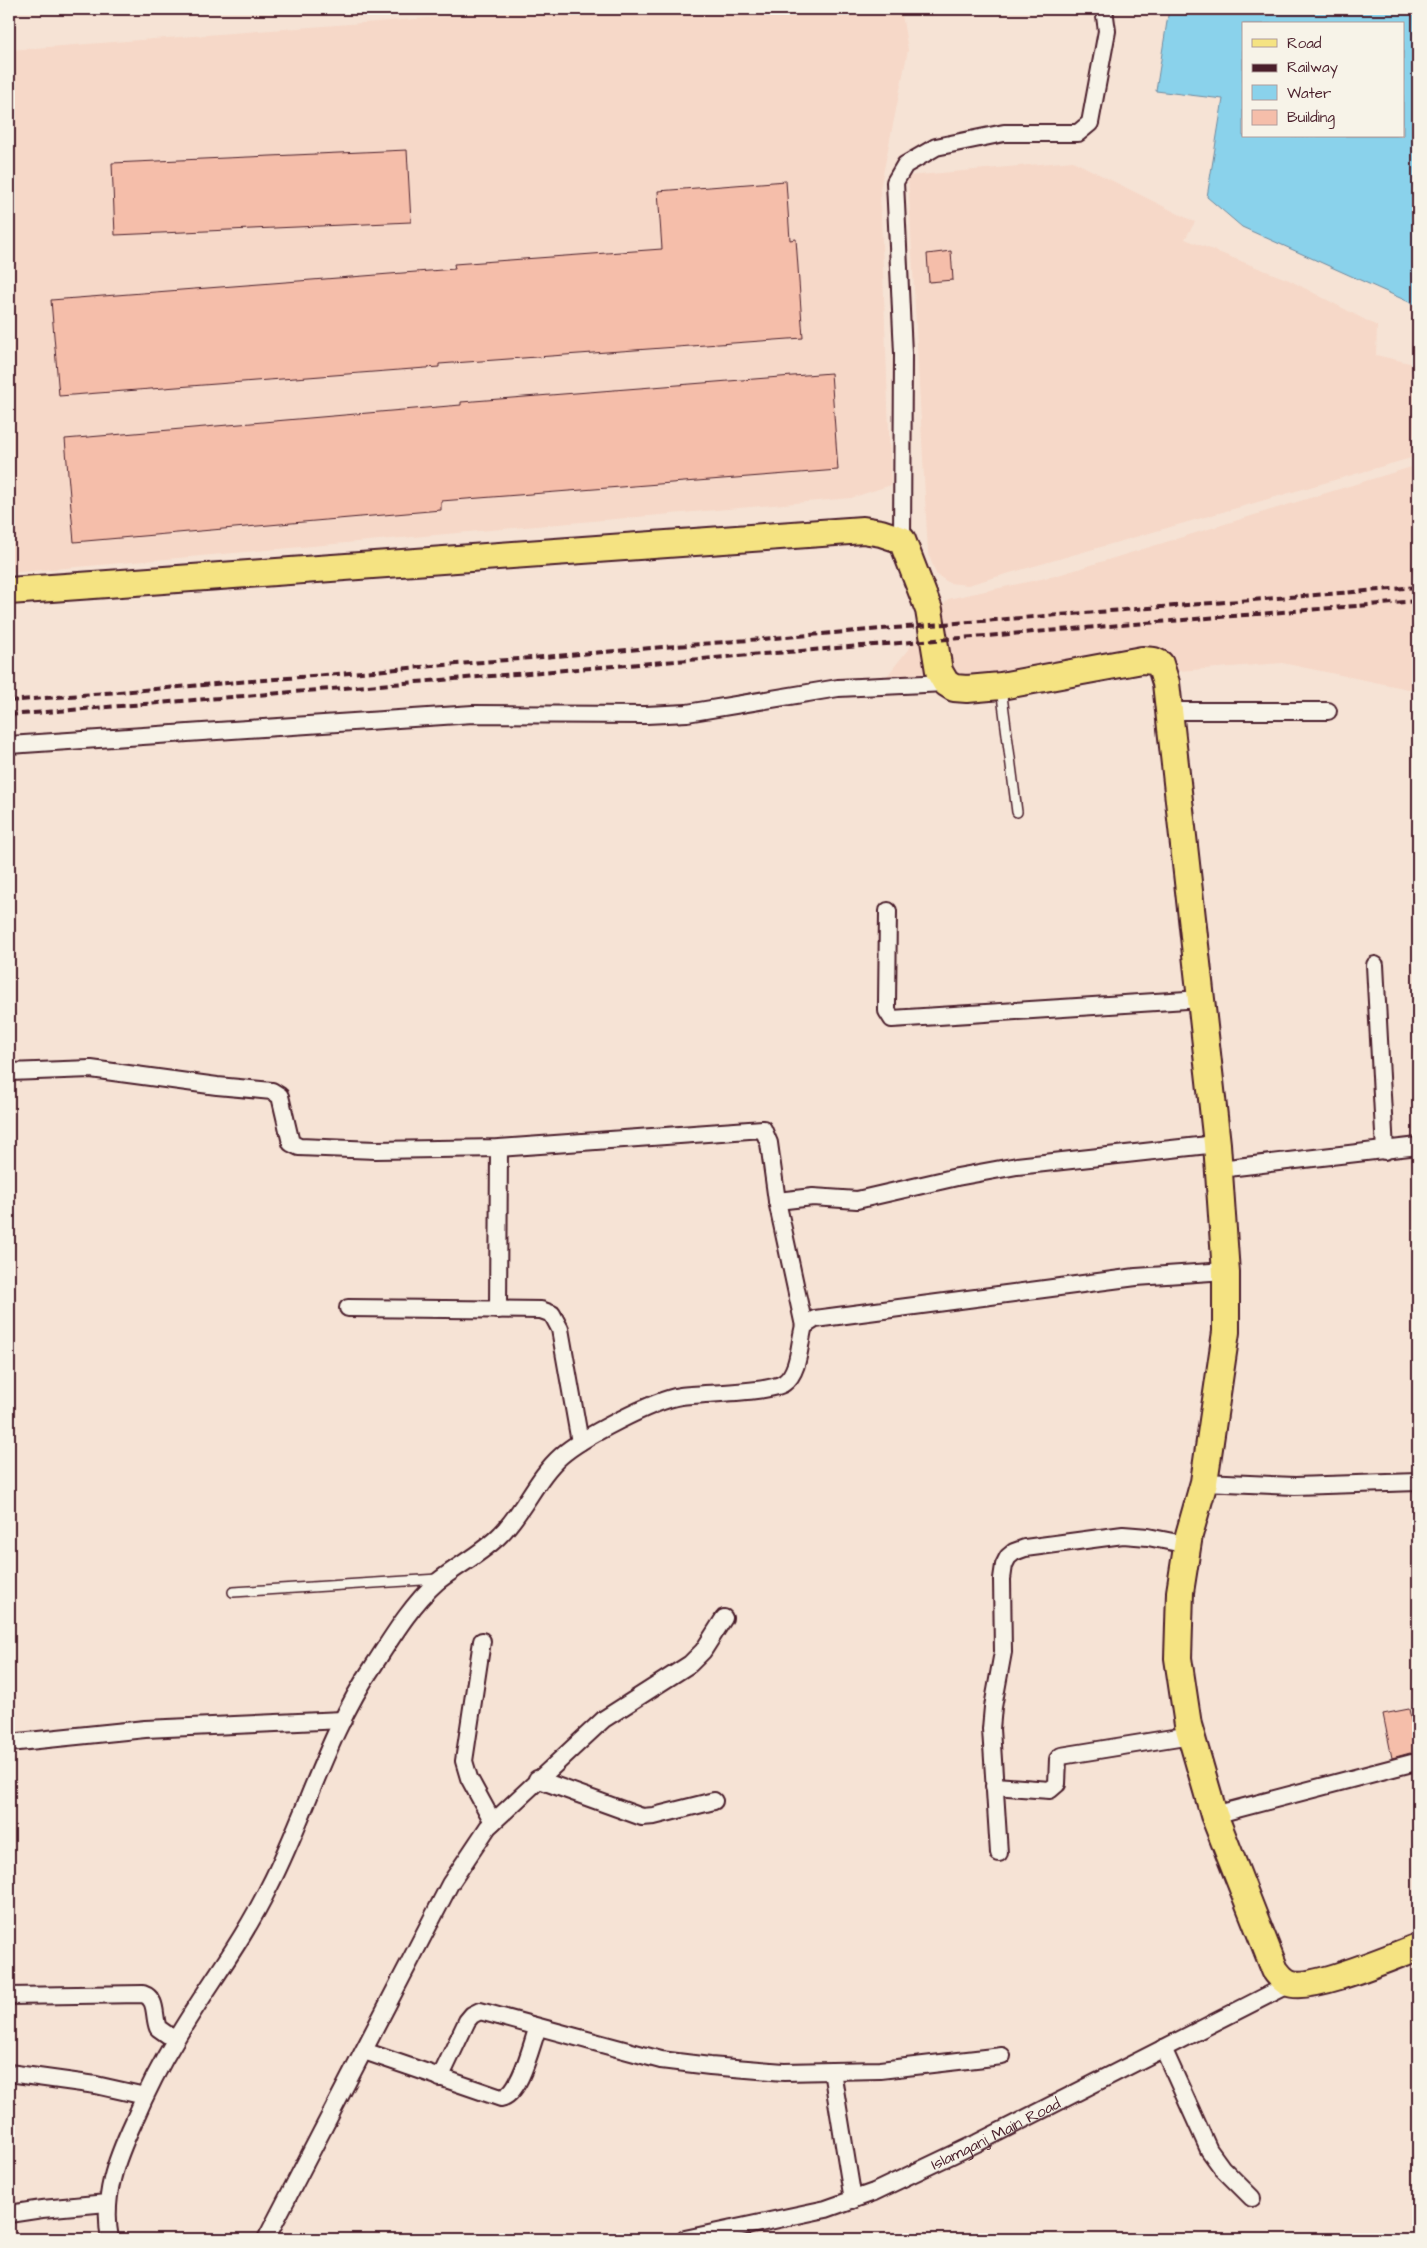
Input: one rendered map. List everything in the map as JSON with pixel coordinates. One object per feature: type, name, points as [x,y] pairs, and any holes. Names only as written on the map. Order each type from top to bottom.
[{"type":"main road","points":[[9,591],[863,530],[881,533],[902,540],[929,610],[939,671],[946,683],[954,688],[966,689],[1001,686],[1142,660],[1154,661],[1160,664],[1164,672],[1170,711],[1202,999],[1218,1156],[1226,1270],[1226,1332],[1204,1482],[1188,1545],[1180,1592],[1178,1658],[1191,1735],[1214,1815],[1275,1970],[1282,1979],[1290,1984],[1319,1982],[1418,1947]]},
{"type":"street","points":[[902,540],[903,353],[895,182],[905,165],[936,148],[1004,133],[1078,133],[1090,123],[1107,31],[1104,9]]},
{"type":"street","points":[[9,744],[473,714],[646,715],[687,713],[838,688],[946,683]]},
{"type":"street","points":[[1170,711],[1328,711]]},
{"type":"street","points":[[888,911],[887,1011],[892,1019],[1202,999]]},
{"type":"street","points":[[1375,965],[1385,1151]]},
{"type":"street","points":[[9,1072],[91,1069],[209,1085],[272,1090],[280,1096],[289,1139],[294,1146],[376,1150],[499,1148],[763,1129],[770,1143],[777,1201],[804,1326],[794,1371],[785,1382],[767,1388],[677,1397],[656,1404],[580,1442],[550,1467],[514,1520],[501,1535],[441,1579],[418,1603],[372,1666],[342,1720],[272,1882],[255,1915],[175,2040],[145,2096],[115,2163],[107,2203],[110,2239]]},
{"type":"street","points":[[777,1201],[814,1197],[857,1200],[957,1177],[1017,1166],[1218,1156],[1385,1151],[1418,1146]]},
{"type":"street","points":[[498,1310],[499,1148]]},
{"type":"street","points":[[804,1326],[808,1321],[823,1317],[1136,1277],[1226,1270]]},
{"type":"street","points":[[348,1308],[541,1310],[552,1314],[560,1329],[580,1442]]},
{"type":"street","points":[[1204,1482],[1295,1486],[1418,1482]]},
{"type":"street","points":[[999,1853],[994,1786],[992,1714],[1003,1652],[1002,1579],[1004,1565],[1008,1558],[1014,1552],[1025,1548],[1123,1535],[1148,1537],[1188,1545]]},
{"type":"street","points":[[266,2239],[450,1884],[473,1848],[493,1822],[537,1779],[615,1710],[678,1674],[690,1664],[703,1650],[724,1618]]},
{"type":"street","points":[[482,1642],[464,1761],[469,1778],[493,1822]]},
{"type":"street","points":[[9,1743],[145,1729],[342,1720]]},
{"type":"street","points":[[994,1786],[1050,1790],[1057,1784],[1058,1759],[1061,1756],[1191,1735]]},
{"type":"street","points":[[1214,1815],[1412,1763]]},
{"type":"street","points":[[537,1779],[642,1816],[654,1816],[714,1801]]},
{"type":"street","name":"Islamganj Main Road","points":[[684,2239],[817,2212],[874,2192],[977,2143],[1290,1984]]},
{"type":"street","points":[[9,1996],[148,1995],[153,2001],[158,2028],[175,2040]]},
{"type":"street","points":[[440,2078],[468,2021],[476,2012],[486,2012],[661,2060],[784,2072],[880,2070],[1002,2056]]},
{"type":"street","points":[[364,2051],[496,2097],[506,2097],[514,2090],[518,2083],[538,2027]]},
{"type":"street","points":[[1163,2048],[1209,2150],[1222,2168],[1252,2198]]},
{"type":"street","points":[[832,2071],[853,2200]]},
{"type":"street","points":[[9,2073],[96,2085],[145,2096]]},
{"type":"street","points":[[9,2214],[107,2203]]},
{"type":"lane","points":[[1001,686],[1017,812]]},
{"type":"lane","points":[[233,1592],[441,1579]]},
{"type":"shaded area","points":[[468,9],[901,9],[908,50],[880,189],[891,485],[851,498],[9,573],[9,50],[468,15]]},
{"type":"shaded area","points":[[1073,161],[1195,222],[1185,239],[1289,280],[1377,326],[1376,355],[1418,365],[1418,456],[968,585],[949,583],[936,574],[928,553],[908,176]]},
{"type":"shaded area","points":[[1418,465],[1418,691],[1282,663],[872,695],[948,599],[1055,576]]},
{"type":"water","points":[[1169,9],[1418,9],[1418,306],[1242,227],[1207,197],[1223,99],[1156,91]]},
{"type":"building","points":[[407,150],[411,222],[115,235],[112,163]]},
{"type":"building","points":[[786,181],[790,240],[796,239],[803,338],[439,364],[439,367],[59,396],[51,300],[455,269],[454,264],[662,249],[658,191]]},
{"type":"building","points":[[951,251],[953,280],[929,282],[927,254]]},
{"type":"building","points":[[831,373],[838,470],[441,501],[441,510],[74,542],[65,439],[461,405],[461,402]]},
{"type":"building","points":[[1409,1709],[1418,1755],[1410,1753],[1392,1758],[1383,1714]]},
{"type":"railway","points":[[9,701],[1418,587]]},
{"type":"railway","points":[[9,715],[1418,601]]}]
